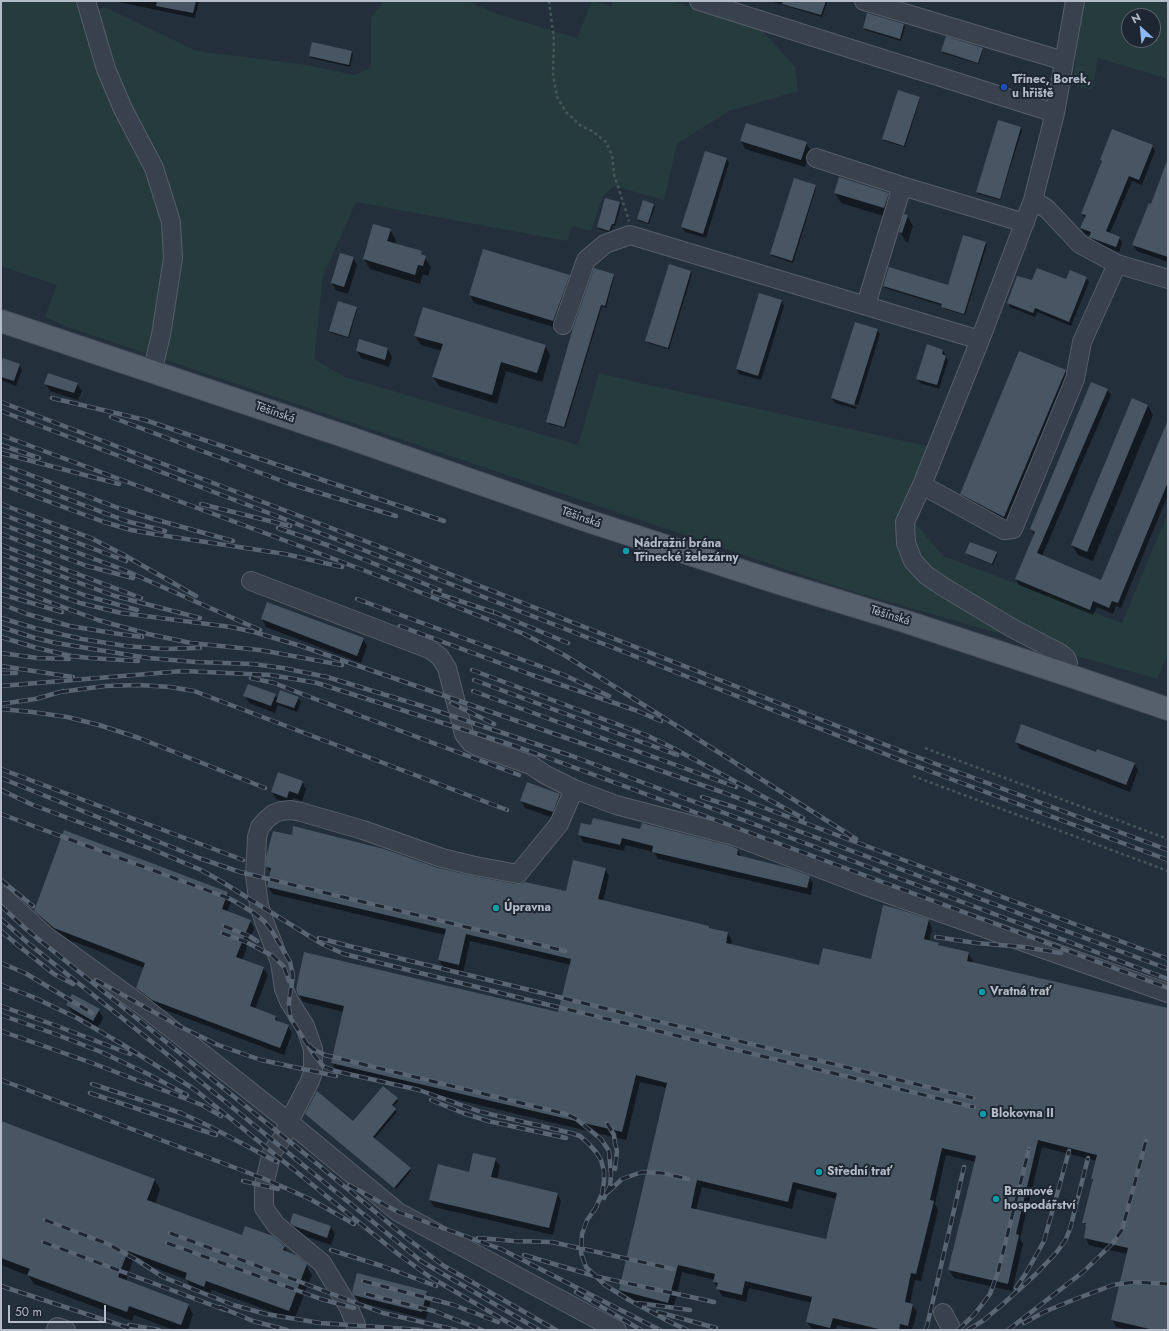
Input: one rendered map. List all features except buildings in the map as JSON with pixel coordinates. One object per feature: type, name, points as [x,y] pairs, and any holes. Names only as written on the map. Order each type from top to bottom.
[{"type":"main road","name":"Těšínská","points":[[1,321],[347,437],[582,519],[779,583],[904,621],[1065,674],[1167,705]]},
{"type":"street","points":[[86,1],[106,69],[123,109],[154,168],[171,222],[173,258],[161,335],[152,372]]},
{"type":"street","points":[[698,1],[1055,112]]},
{"type":"street","points":[[864,1],[1064,61]]},
{"type":"street","points":[[1065,674],[1068,663],[1066,658],[1060,653],[1012,628],[926,575],[913,561],[906,543],[905,522],[922,485],[980,340],[1033,200],[1055,112],[1075,1]]},
{"type":"street","points":[[816,158],[1025,223]]},
{"type":"street","points":[[866,305],[902,186]]},
{"type":"street","points":[[1033,200],[1047,209],[1080,244],[1117,264],[1168,279]]},
{"type":"street","points":[[563,325],[586,260],[605,244],[630,235],[980,340]]},
{"type":"street","points":[[922,485],[1004,530],[1013,529],[1075,379],[1082,342],[1117,264]]},
{"type":"street","points":[[251,581],[429,649],[435,653],[440,657],[447,668],[462,730],[466,738],[477,746],[531,765],[544,774],[574,788],[616,804],[734,836],[863,885],[1168,993]]},
{"type":"street","points":[[356,1330],[356,1325],[348,1306],[322,1263],[276,1225],[264,1208],[264,1186],[272,1152],[283,1137],[310,1081],[313,1072],[313,1049],[305,1026],[289,1001],[284,990],[280,962],[259,905],[255,876],[257,837],[260,827],[273,814],[291,810],[363,830],[442,858],[518,874],[559,824],[574,788]]},
{"type":"street","points":[[1,895],[45,935],[140,1004],[289,1122],[398,1212],[617,1330]]},
{"type":"street","points":[[943,1313],[952,1330]]},
{"type":"street","points":[[56,1330],[57,1327],[66,1330]]},
{"type":"path","points":[[549,1],[554,40],[553,74],[558,96],[566,112],[581,126],[592,131],[606,142],[612,155],[614,174],[629,218],[630,235]]},
{"type":"path","points":[[925,748],[1168,839]]},
{"type":"path","points":[[913,776],[1168,871]]},
{"type":"green space","points":[[1,1],[79,1],[84,16],[104,7],[197,51],[307,65],[354,75],[371,67],[371,17],[384,1],[468,1],[494,13],[577,38],[592,1],[611,6],[613,1],[672,1],[761,29],[795,67],[798,91],[729,111],[677,144],[664,200],[614,186],[603,196],[591,231],[572,226],[567,241],[356,202],[323,276],[314,359],[345,377],[578,445],[599,373],[932,447],[905,511],[943,556],[1122,623],[1168,513],[1168,654],[1157,679],[845,589],[68,327],[45,317],[57,285],[1,266]]},
{"type":"green space","points":[[1084,1],[1168,1],[1168,79],[1098,58],[1092,90],[1072,84]]},
{"type":"railway","points":[[52,398],[145,420],[444,521]]},
{"type":"railway","points":[[1,402],[407,557],[909,754],[1168,850]]},
{"type":"railway","points":[[1,411],[274,515],[908,763],[1168,860]]},
{"type":"railway","points":[[111,417],[293,485],[396,516]]},
{"type":"railway","points":[[1,435],[392,581],[524,634],[566,656],[856,839]]},
{"type":"railway","points":[[1,445],[39,458]]},
{"type":"railway","points":[[1,453],[119,484]]},
{"type":"railway","points":[[1,464],[121,509],[233,541]]},
{"type":"railway","points":[[1,474],[126,521],[165,531]]},
{"type":"railway","points":[[1,484],[104,522],[131,530],[285,554],[342,567]]},
{"type":"railway","points":[[1,504],[91,538],[196,596]]},
{"type":"railway","points":[[201,504],[290,526]]},
{"type":"railway","points":[[1,514],[126,561]]},
{"type":"railway","points":[[1,524],[124,570],[260,630]]},
{"type":"railway","points":[[278,528],[330,546],[440,590]]},
{"type":"railway","points":[[1,534],[87,566],[133,578]]},
{"type":"railway","points":[[1,545],[141,598]]},
{"type":"railway","points":[[1,554],[115,596],[200,618]]},
{"type":"railway","points":[[1,564],[87,596],[137,610]]},
{"type":"railway","points":[[1,574],[80,603],[121,613],[231,627],[301,646],[722,792],[1168,959]]},
{"type":"railway","points":[[1,584],[98,620],[148,634],[191,643],[260,650],[342,665]]},
{"type":"railway","points":[[433,592],[499,614]]},
{"type":"railway","points":[[1,594],[62,612]]},
{"type":"railway","points":[[357,599],[564,675],[609,696]]},
{"type":"railway","points":[[1,604],[27,614],[70,626],[142,637]]},
{"type":"railway","points":[[494,612],[568,643]]},
{"type":"railway","points":[[1,618],[38,629],[82,639],[126,646],[164,649],[200,648]]},
{"type":"railway","points":[[400,626],[532,675],[635,710],[661,721]]},
{"type":"railway","points":[[1,627],[56,643],[148,658],[196,662],[253,664],[283,668],[327,677],[422,706],[572,756],[1168,979]]},
{"type":"railway","points":[[1,637],[71,656],[138,661]]},
{"type":"railway","points":[[1,653],[37,658],[69,659]]},
{"type":"railway","points":[[1,666],[73,677]]},
{"type":"railway","points":[[472,670],[646,735],[803,818]]},
{"type":"railway","points":[[1,686],[183,671],[271,675],[317,683],[515,746],[1168,988]]},
{"type":"railway","points":[[1,673],[16,673]]},
{"type":"railway","points":[[251,678],[274,683],[519,775]]},
{"type":"railway","points":[[474,680],[677,755]]},
{"type":"railway","points":[[60,692],[105,686],[139,685],[170,687],[194,691],[507,810]]},
{"type":"railway","points":[[1,704],[35,699],[64,691]]},
{"type":"railway","points":[[473,691],[736,787]]},
{"type":"railway","points":[[451,703],[494,724]]},
{"type":"railway","points":[[1,709],[67,717],[99,725],[139,738],[265,788]]},
{"type":"railway","points":[[1,769],[243,860]]},
{"type":"railway","points":[[1,778],[199,858],[240,872],[565,951]]},
{"type":"railway","points":[[1,790],[33,805],[154,850],[201,870],[322,944],[344,954],[974,1107]]},
{"type":"railway","points":[[702,797],[737,808],[1168,969]]},
{"type":"railway","points":[[1,814],[228,898],[254,913],[264,921],[272,931],[290,962],[293,976],[289,1001],[291,1019],[314,1055],[323,1066],[335,1071],[419,1090],[481,1112],[580,1136],[596,1152],[601,1160],[604,1171],[602,1194],[594,1211]]},
{"type":"railway","points":[[1,880],[33,906]]},
{"type":"railway","points":[[1,906],[26,929],[408,1239],[444,1266],[556,1330]]},
{"type":"railway","points":[[1,919],[28,943],[421,1261],[539,1330]]},
{"type":"railway","points":[[224,926],[249,936],[257,941]]},
{"type":"railway","points":[[1,931],[54,974],[73,984]]},
{"type":"railway","points":[[222,933],[246,942],[273,956],[284,967],[289,981]]},
{"type":"railway","points":[[936,937],[976,943],[1024,947],[1061,953]]},
{"type":"railway","points":[[319,938],[973,1098]]},
{"type":"railway","points":[[1,963],[25,973],[92,1013]]},
{"type":"railway","points":[[96,980],[179,1026],[218,1045],[261,1060],[336,1076]]},
{"type":"railway","points":[[1,985],[33,997],[77,1018],[194,1089],[398,1254],[430,1277],[521,1330]]},
{"type":"railway","points":[[1,1006],[130,1054]]},
{"type":"railway","points":[[1,1015],[101,1052],[148,1074],[187,1095]]},
{"type":"railway","points":[[1,1031],[92,1063],[202,1105],[221,1116]]},
{"type":"railway","points":[[309,1045],[313,1049],[325,1055],[566,1114],[575,1118],[601,1139],[609,1151],[611,1175],[610,1186],[604,1198]]},
{"type":"railway","points":[[1,1080],[265,1179],[310,1199],[354,1224]]},
{"type":"railway","points":[[92,1084],[181,1113],[277,1162]]},
{"type":"railway","points":[[90,1093],[216,1135]]},
{"type":"railway","points":[[431,1100],[488,1121],[566,1138]]},
{"type":"railway","points":[[607,1123],[614,1135],[617,1151],[615,1169]]},
{"type":"railway","points":[[1008,1330],[1083,1272],[1112,1244],[1122,1230],[1146,1141]]},
{"type":"railway","points":[[958,1330],[974,1315],[990,1294],[998,1272],[1029,1149]]},
{"type":"railway","points":[[1016,1288],[1044,1241],[1069,1151]]},
{"type":"railway","points":[[968,1330],[984,1320],[1036,1274],[1065,1241],[1070,1229],[1088,1158]]},
{"type":"railway","points":[[925,1330],[964,1167]]},
{"type":"railway","points":[[608,1192],[622,1179],[642,1172],[662,1173],[688,1179]]},
{"type":"railway","points":[[243,1181],[278,1189]]},
{"type":"railway","points":[[349,1185],[398,1212],[501,1249],[660,1330]]},
{"type":"railway","points":[[597,1206],[587,1220],[582,1234],[581,1253],[586,1267],[605,1285],[629,1300],[687,1330]]},
{"type":"railway","points":[[45,1220],[108,1244],[137,1260],[163,1277],[233,1305],[266,1314],[320,1323],[421,1330]]},
{"type":"railway","points":[[170,1233],[383,1313],[456,1330]]},
{"type":"railway","points":[[478,1238],[552,1242],[673,1269]]},
{"type":"railway","points":[[43,1242],[225,1310]]},
{"type":"railway","points":[[167,1243],[321,1299],[354,1308]]},
{"type":"railway","points":[[331,1250],[382,1266],[436,1286]]},
{"type":"railway","points":[[524,1255],[594,1276],[714,1302]]},
{"type":"railway","points":[[363,1281],[454,1305],[498,1322]]},
{"type":"railway","points":[[1024,1323],[1044,1312],[1113,1285],[1134,1282],[1168,1284]]},
{"type":"railway","points":[[1,1286],[135,1330]]},
{"type":"railway","points":[[576,1292],[641,1330]]},
{"type":"railway","points":[[366,1294],[434,1311],[482,1330]]},
{"type":"railway","points":[[638,1303],[690,1310]]},
{"type":"railway","points":[[220,1307],[253,1321],[287,1330]]},
{"type":"railway","points":[[658,1312],[716,1328]]},
{"type":"railway","points":[[129,1325],[159,1330]]},
{"type":"place","name":"Třinec, Borek, u hřiště","points":[[1004,87]]},
{"type":"place","name":"Nádražní brána Třinecké železárny","points":[[626,551]]},
{"type":"place","name":"Úpravna","points":[[496,908]]},
{"type":"place","name":"Vratná trať","points":[[982,992]]},
{"type":"place","name":"Blokovna II","points":[[983,1114]]},
{"type":"place","name":"Střední trať","points":[[819,1172]]},
{"type":"place","name":"Bramové hospodářství","points":[[996,1199]]}]
